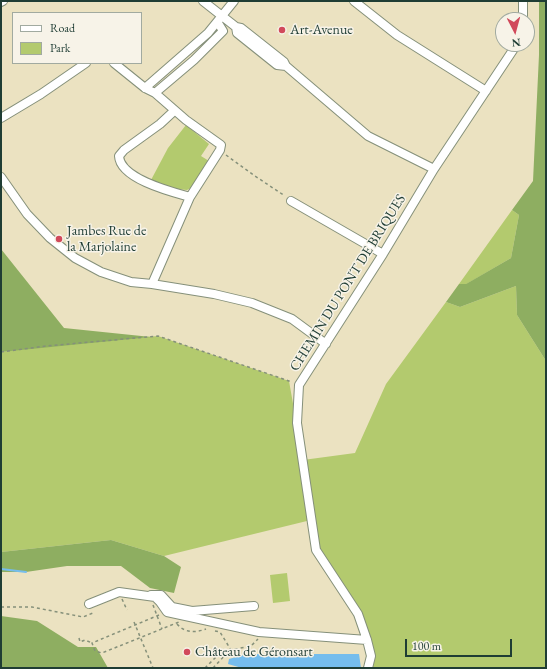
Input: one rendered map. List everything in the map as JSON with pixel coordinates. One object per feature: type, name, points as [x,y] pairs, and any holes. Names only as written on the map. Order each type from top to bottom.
[{"type":"street","points":[[203,1],[220,20],[236,27],[237,33],[277,65],[286,66],[368,136],[434,169]]},
{"type":"street","points":[[145,88],[208,33],[234,1]]},
{"type":"street","points":[[354,1],[397,35],[486,91]]},
{"type":"street","points":[[522,2],[523,12]]},
{"type":"street","points":[[154,93],[194,60],[223,31],[220,20]]},
{"type":"street","name":"CHEMIN DU PONT DE BRIQUES","points":[[368,668],[371,656],[368,640],[358,614],[316,550],[296,423],[299,385],[383,254],[434,169],[512,52]]},
{"type":"street","points":[[1,118],[41,94],[85,64]]},
{"type":"street","points":[[115,64],[145,88],[154,93],[174,111],[221,145],[220,150],[190,197],[152,284]]},
{"type":"street","points":[[174,111],[160,124],[124,150],[119,156],[119,161],[122,166],[132,174],[149,184],[190,197]]},
{"type":"street","points":[[1,177],[27,214],[50,238],[74,258],[101,272],[132,282],[214,294],[252,304],[292,319],[326,344]]},
{"type":"street","points":[[291,201],[383,254]]},
{"type":"street","points":[[89,604],[119,592],[155,598],[167,612],[259,632],[368,640]]},
{"type":"street","points":[[149,596],[154,594],[161,595],[172,607],[192,611],[254,606]]},
{"type":"path","points":[[220,150],[291,201]]},
{"type":"path","points":[[1,352],[46,346],[158,336],[299,385]]},
{"type":"path","points":[[149,596],[162,629]]},
{"type":"path","points":[[1,607],[32,607],[83,617],[92,614]]},
{"type":"path","points":[[79,638],[80,642],[85,640],[92,643],[167,612]]},
{"type":"path","points":[[92,643],[95,651],[102,653],[180,622],[182,615]]},
{"type":"path","points":[[134,622],[153,668]]},
{"type":"path","points":[[176,623],[182,629],[190,632],[207,628]]},
{"type":"path","points":[[214,630],[220,632],[231,650]]},
{"type":"path","points":[[205,668],[217,656],[231,650],[251,646],[258,640],[259,632]]},
{"type":"path","points":[[213,668],[231,650]]},
{"type":"green space","points":[[539,1],[546,1],[546,361],[517,315],[516,286],[460,307],[446,302],[459,284],[466,284],[511,258],[519,215],[512,210],[533,181],[539,55]]},
{"type":"green space","points":[[186,125],[209,144],[201,156],[209,161],[193,187],[187,190],[176,189],[151,180],[168,148]]},
{"type":"green space","points":[[512,210],[519,215],[511,258],[463,286],[459,284]]},
{"type":"green space","points":[[1,249],[64,328],[151,337],[1,352]]},
{"type":"green space","points":[[516,286],[517,315],[546,361],[546,668],[368,668],[371,656],[358,614],[316,550],[311,520],[164,556],[111,540],[1,552],[1,352],[46,346],[158,336],[289,381],[303,460],[355,453],[386,384],[446,302],[460,307]]},
{"type":"green space","points":[[111,540],[164,556],[181,567],[174,593],[150,588],[121,566],[67,566],[26,572],[1,572],[1,552]]},
{"type":"green space","points":[[287,573],[290,601],[273,603],[270,575]]},
{"type":"green space","points":[[1,616],[37,621],[78,647],[96,647],[108,668],[1,668]]},
{"type":"water","points":[[247,654],[359,654],[361,668],[242,668],[228,664],[229,659]]},
{"type":"waterway","points":[[1,569],[26,572]]},
{"type":"place","name":"Art-Avenue","points":[[282,30]]},
{"type":"place","name":"Jambes Rue de la Marjolaine","points":[[59,239]]},
{"type":"place","name":"Château de Géronsart","points":[[187,652]]}]
